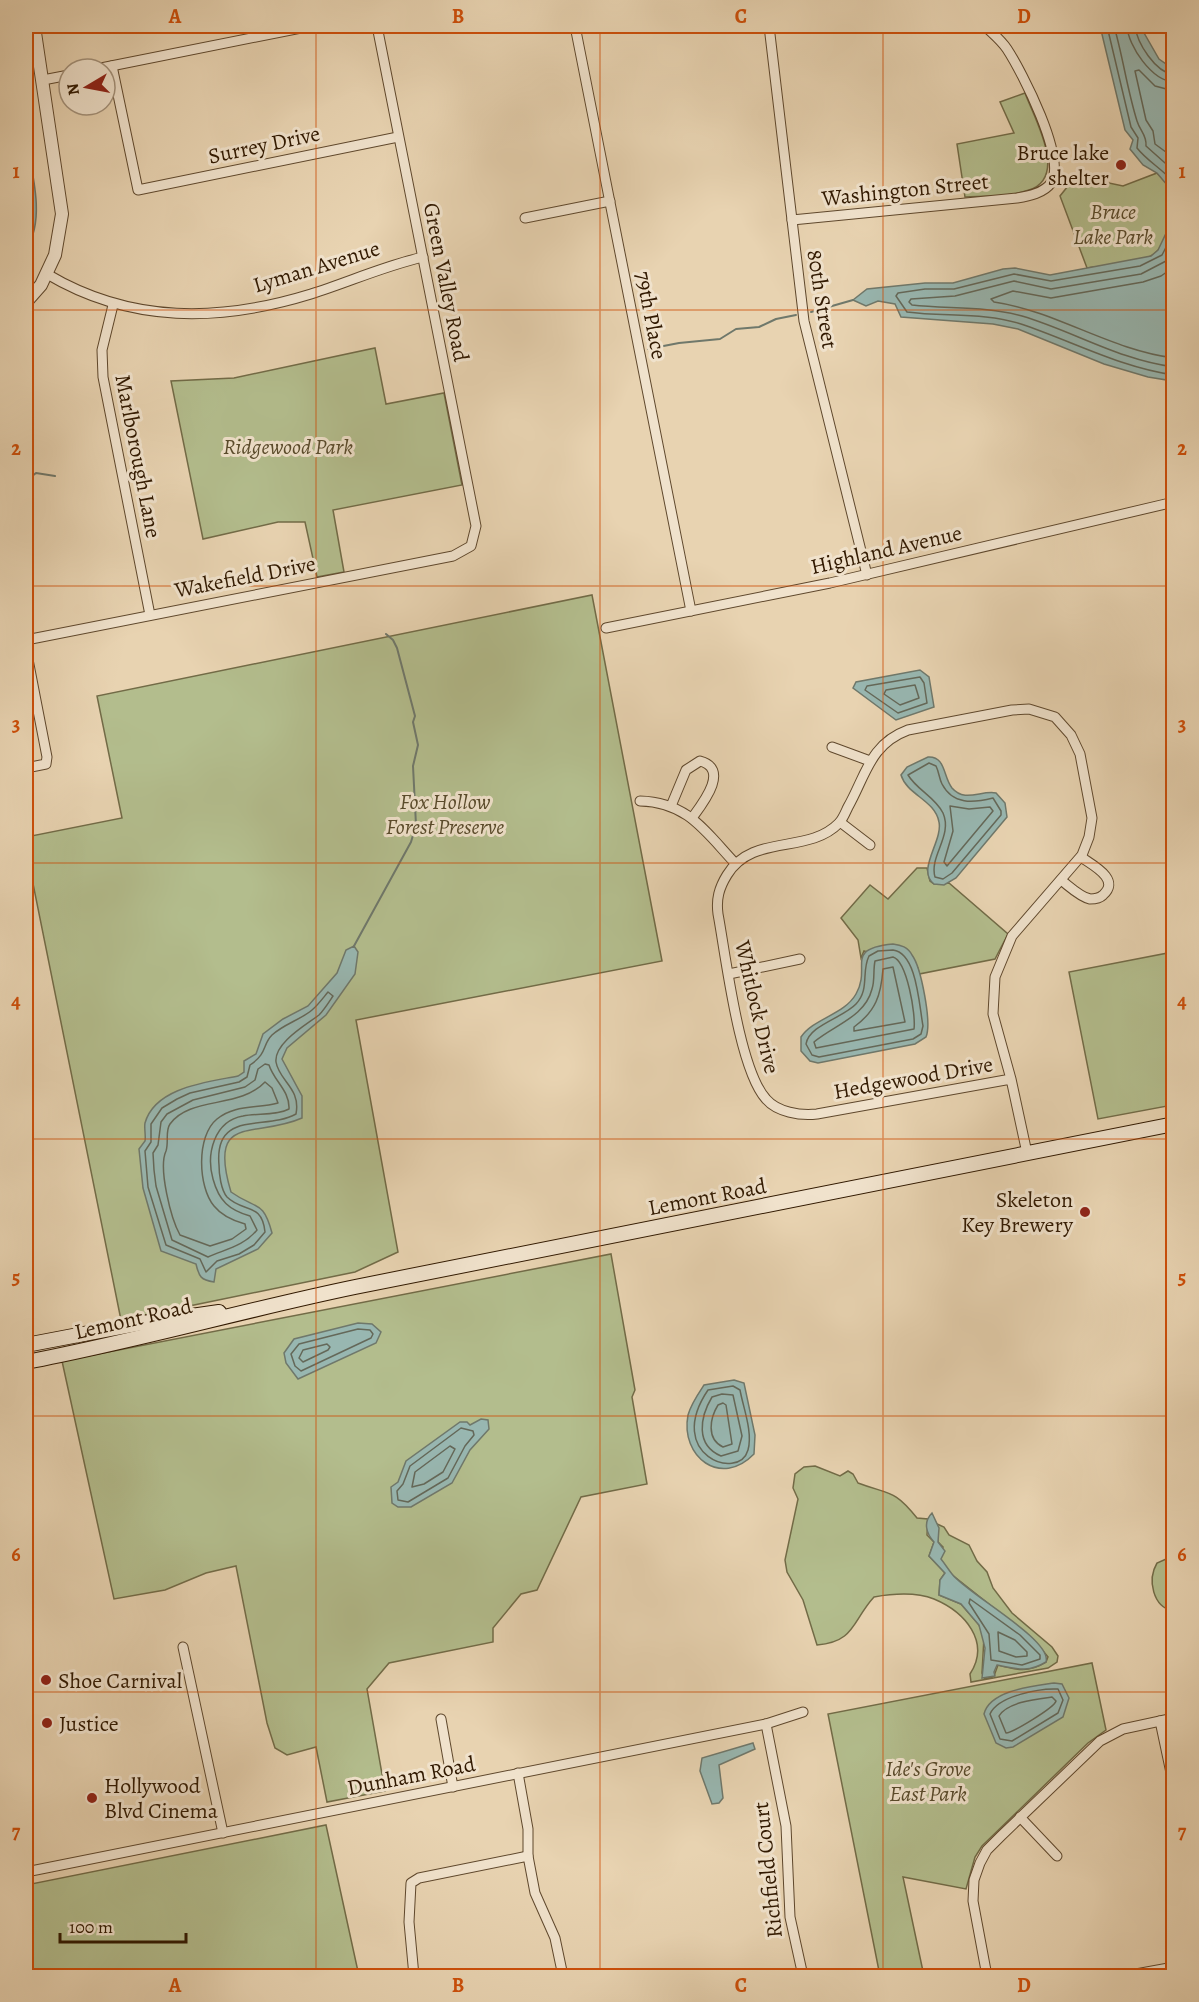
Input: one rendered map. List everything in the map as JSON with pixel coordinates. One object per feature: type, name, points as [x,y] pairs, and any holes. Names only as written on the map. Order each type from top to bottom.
[{"type":"main road","name":"Lemont Road","points":[[26,1362],[157,1335],[248,1309],[1173,1124]]},
{"type":"main road","name":"Lemont Road","points":[[26,1345],[183,1316],[248,1309]]},
{"type":"street","points":[[26,302],[47,274],[59,242],[62,214],[34,26]]},
{"type":"street","points":[[117,65],[311,26]]},
{"type":"street","name":"Green Valley Road","points":[[377,26],[476,526],[471,546]]},
{"type":"street","name":"79th Place","points":[[575,26],[692,611]]},
{"type":"street","name":"80th Street","points":[[770,26],[804,321],[867,575]]},
{"type":"street","name":"Washington Street","points":[[792,220],[1017,198],[1038,193],[1052,180],[1054,157],[1032,99],[1005,47],[985,26]]},
{"type":"street","points":[[43,80],[57,77]]},
{"type":"street","name":"Surrey Drive","points":[[117,90],[138,190],[398,137]]},
{"type":"street","points":[[525,218],[610,201]]},
{"type":"street","name":"Lyman Avenue","points":[[47,274],[71,288],[113,305],[164,313],[226,311],[309,294],[389,265],[423,257]]},
{"type":"street","name":"Marlborough Lane","points":[[113,305],[102,350],[103,377],[150,615]]},
{"type":"street","name":"Highland Avenue","points":[[606,628],[867,575],[1173,502]]},
{"type":"street","name":"Wakefield Drive","points":[[26,640],[459,554],[471,546]]},
{"type":"street","points":[[26,649],[47,757],[46,764],[26,768]]},
{"type":"street","points":[[640,801],[660,802],[693,818],[735,862],[756,849],[819,835],[840,822],[874,753],[888,741],[908,730],[1012,710],[1029,709],[1055,717],[1078,747],[1087,789],[1091,828],[1087,847],[1081,857],[1012,936],[995,977],[993,1014],[1028,1153]]},
{"type":"street","points":[[832,747],[870,762]]},
{"type":"street","points":[[671,806],[690,766],[700,760],[707,762],[712,768],[714,782],[693,818]]},
{"type":"street","points":[[840,822],[870,845]]},
{"type":"street","points":[[1061,880],[1089,899],[1100,898],[1107,891],[1109,882],[1106,874],[1081,857]]},
{"type":"street","name":"Whitlock Drive","points":[[735,862],[721,885],[718,896],[718,914],[749,1070],[757,1087],[768,1101],[790,1112],[808,1115],[823,1113]]},
{"type":"street","points":[[729,974],[800,958]]},
{"type":"street","name":"Hedgewood Drive","points":[[823,1113],[1011,1079]]},
{"type":"street","points":[[183,1647],[223,1833]]},
{"type":"street","name":"Dunham Road","points":[[26,1872],[766,1724],[803,1712]]},
{"type":"street","points":[[987,1977],[974,1911],[974,1880],[987,1850],[1020,1816],[1106,1737],[1123,1729],[1173,1718]]},
{"type":"street","points":[[441,1719],[453,1787]]},
{"type":"street","points":[[1160,1721],[1173,1787]]},
{"type":"street","name":"Richfield Court","points":[[766,1724],[786,1826],[790,1917],[803,1977]]},
{"type":"street","points":[[518,1773],[528,1829],[528,1856],[535,1893],[555,1938],[563,1977]]},
{"type":"street","points":[[1020,1816],[1057,1856]]},
{"type":"street","points":[[414,1977],[409,1922],[411,1883],[419,1878],[528,1856]]},
{"type":"street","points":[[1125,1977],[1173,1967]]},
{"type":"green space","points":[[1025,93],[1041,131],[1048,160],[1047,173],[1041,183],[1029,190],[997,196],[965,197],[957,144],[1014,133],[1000,102]]},
{"type":"green space","name":"Bruce Lake Park","points":[[1157,173],[1168,186],[1172,205],[1170,225],[1158,250],[1137,262],[1087,268],[1060,196],[1076,176],[1123,186]]},
{"type":"green space","name":"Ridgewood Park","points":[[375,348],[386,404],[444,393],[462,485],[333,510],[344,572],[317,577],[305,522],[278,522],[203,539],[171,381],[234,378]]},
{"type":"green space","name":"Fox Hollow Forest Preserve","points":[[592,595],[662,961],[356,1020],[398,1252],[355,1272],[121,1320],[26,849],[26,837],[122,818],[97,696]]},
{"type":"green space","points":[[917,868],[927,868],[930,881],[934,884],[949,883],[1008,934],[995,959],[919,974],[918,968],[864,951],[861,958],[858,940],[841,918],[870,885],[888,899]]},
{"type":"green space","points":[[1173,952],[1173,1105],[1098,1119],[1069,972]]},
{"type":"green space","points":[[611,1254],[635,1390],[632,1397],[647,1484],[581,1497],[537,1590],[521,1594],[493,1628],[493,1642],[389,1663],[367,1689],[385,1791],[327,1802],[316,1747],[287,1755],[275,1748],[267,1723],[236,1566],[206,1573],[165,1590],[114,1599],[62,1361]]},
{"type":"green space","points":[[815,1466],[840,1476],[848,1471],[853,1474],[858,1483],[897,1497],[917,1518],[928,1519],[927,1535],[934,1542],[929,1556],[945,1573],[940,1580],[939,1595],[961,1604],[979,1625],[984,1637],[982,1673],[985,1679],[994,1676],[998,1665],[1027,1669],[1046,1662],[1048,1657],[1033,1639],[951,1574],[940,1559],[943,1547],[938,1542],[937,1524],[944,1527],[949,1535],[969,1545],[977,1561],[987,1572],[993,1588],[1012,1613],[1052,1647],[1058,1656],[1057,1662],[1048,1668],[971,1682],[970,1674],[978,1651],[972,1629],[956,1612],[945,1605],[934,1599],[912,1594],[874,1597],[846,1635],[839,1640],[817,1645],[803,1600],[787,1572],[785,1560],[798,1499],[793,1488],[795,1474],[804,1467]]},
{"type":"green space","points":[[1173,1556],[1173,1611],[1157,1599],[1152,1577],[1157,1563]]},
{"type":"green space","name":"Ide's Grove East Park","points":[[1092,1663],[1106,1730],[1088,1743],[982,1846],[975,1857],[966,1889],[903,1877],[924,1976],[880,1976],[828,1714]]},
{"type":"green space","points":[[326,1825],[359,1976],[26,1976],[26,1885]]},
{"type":"water","points":[[1100,26],[1140,26],[1159,59],[1173,69],[1173,206],[1168,186],[1157,173],[1143,165],[1130,149],[1133,140],[1125,130]]},
{"type":"water","points":[[26,140],[34,181],[36,210],[32,237],[26,249]]},
{"type":"water","points":[[1173,206],[1173,381],[1148,377],[1104,364],[1018,329],[993,324],[901,317],[895,304],[878,301],[866,306],[853,300],[867,289],[925,283],[953,283],[1003,269],[1015,268],[1050,275],[1151,256],[1158,250],[1169,227]]},
{"type":"water","points":[[920,670],[929,677],[934,707],[896,720],[853,688],[856,682]]},
{"type":"water","points":[[928,757],[941,763],[952,788],[962,795],[996,793],[1005,803],[1007,817],[956,878],[944,885],[934,884],[929,878],[928,871],[939,830],[936,814],[909,788],[901,775],[907,767]]},
{"type":"water","points":[[893,944],[910,952],[919,971],[927,1008],[926,1037],[915,1044],[818,1063],[810,1061],[801,1051],[801,1037],[813,1025],[837,1012],[851,1001],[860,984],[862,960],[868,950]]},
{"type":"water","points":[[354,946],[358,952],[355,974],[326,1015],[287,1048],[282,1059],[302,1096],[302,1118],[240,1133],[231,1139],[225,1150],[225,1167],[231,1192],[262,1210],[272,1233],[258,1249],[216,1269],[214,1282],[203,1279],[196,1264],[161,1251],[143,1188],[139,1149],[145,1141],[145,1123],[151,1111],[171,1094],[198,1084],[238,1076],[244,1072],[244,1061],[256,1054],[263,1034],[283,1019],[308,1006],[337,973],[346,950]]},
{"type":"water","points":[[358,1323],[372,1324],[381,1332],[376,1343],[298,1379],[286,1363],[284,1353],[294,1339]]},
{"type":"water","points":[[734,1380],[744,1383],[755,1435],[754,1454],[741,1464],[729,1468],[717,1468],[706,1463],[697,1455],[690,1444],[687,1430],[688,1415],[704,1385]]},
{"type":"water","points":[[481,1419],[488,1420],[489,1429],[470,1450],[452,1483],[411,1507],[398,1507],[392,1503],[391,1487],[398,1482],[406,1461],[460,1422],[467,1422],[470,1425]]},
{"type":"water","points":[[932,1513],[939,1528],[938,1542],[945,1551],[941,1559],[960,1582],[1023,1629],[1045,1653],[1046,1662],[1028,1669],[997,1665],[995,1676],[982,1678],[985,1648],[979,1625],[961,1604],[939,1595],[940,1580],[945,1573],[929,1556],[934,1542],[927,1531],[927,1520]]},
{"type":"water","points":[[1054,1683],[1062,1684],[1069,1698],[1063,1717],[1013,1747],[1006,1748],[996,1743],[984,1714],[988,1706],[1004,1694]]},
{"type":"water","points":[[753,1743],[755,1749],[719,1765],[723,1798],[719,1803],[712,1804],[700,1771],[702,1758]]},
{"type":"waterway","points":[[811,312],[853,300]]},
{"type":"waterway","points":[[648,349],[720,339],[736,329],[759,327],[776,319],[796,315]]},
{"type":"waterway","points":[[26,481],[36,473],[55,476]]},
{"type":"waterway","points":[[354,946],[411,842],[416,825],[413,766],[418,745],[413,722],[415,716],[397,648],[386,634]]},
{"type":"place","name":"Bruce lake shelter","points":[[1121,165]]},
{"type":"place","name":"Skeleton Key Brewery","points":[[1085,1212]]},
{"type":"place","name":"Shoe Carnival","points":[[46,1680]]},
{"type":"place","name":"Justice","points":[[47,1723]]},
{"type":"place","name":"Hollywood Blvd Cinema","points":[[92,1798]]}]
